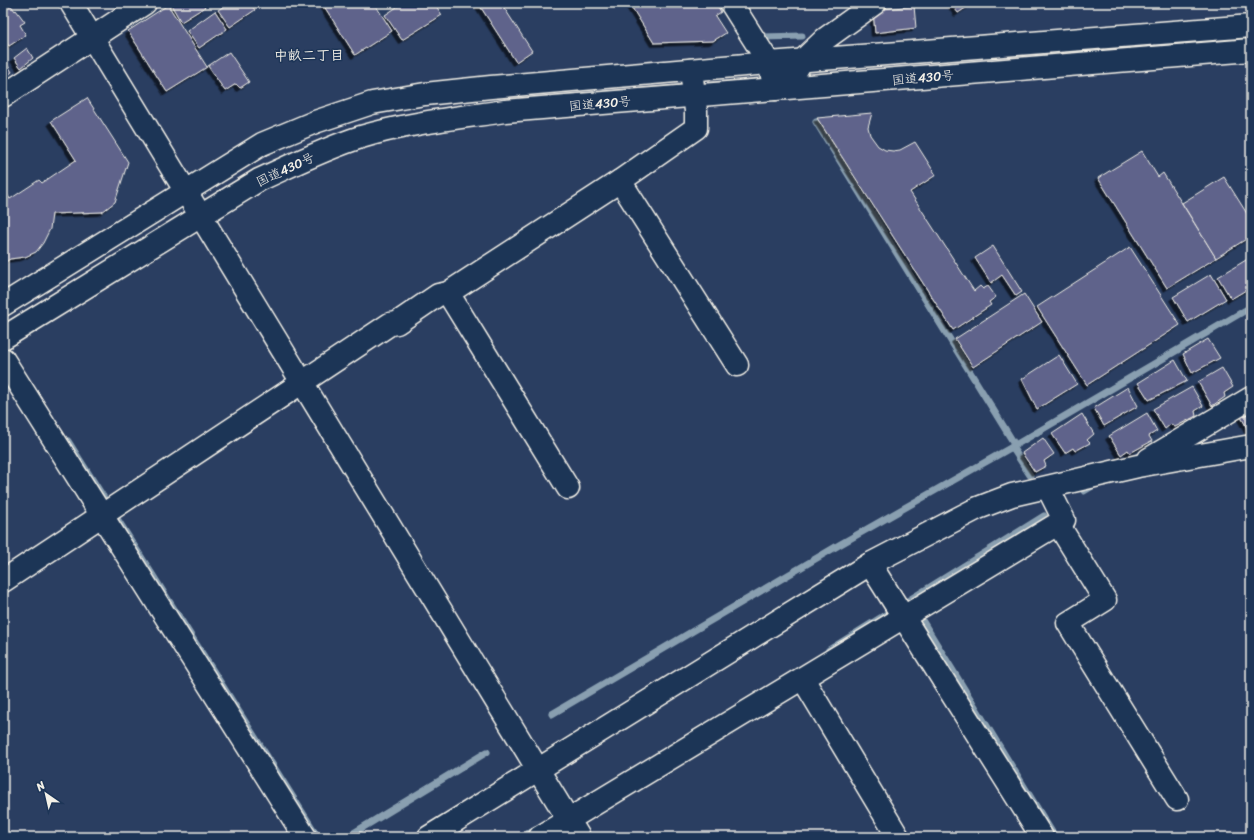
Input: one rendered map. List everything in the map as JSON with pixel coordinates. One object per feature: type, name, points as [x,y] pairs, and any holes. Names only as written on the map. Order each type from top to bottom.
[{"type":"main road","points":[[71,3],[574,828]]},
{"type":"main road","points":[[3,96],[146,3]]},
{"type":"main road","points":[[731,3],[768,63],[780,89],[801,62],[825,39],[875,3]]},
{"type":"main road","name":"国道430号","points":[[3,305],[262,144],[315,122],[372,103],[447,91],[768,63],[801,62],[1251,26]]},
{"type":"main road","name":"国道430号","points":[[3,338],[259,180],[304,159],[361,137],[423,123],[505,111],[1251,50]]},
{"type":"main road","points":[[3,581],[390,324],[397,323],[438,295],[448,293],[620,181],[696,128],[691,70]]},
{"type":"main road","points":[[620,181],[737,365]]},
{"type":"main road","points":[[448,293],[568,488]]},
{"type":"main road","points":[[3,359],[108,511],[305,837]]},
{"type":"main road","points":[[1138,466],[1251,398]]},
{"type":"main road","points":[[429,837],[870,564],[978,508],[1012,495],[1048,488],[1138,466],[1251,446]]},
{"type":"main road","points":[[540,837],[574,828],[906,611],[1064,520],[1048,488]]},
{"type":"main road","points":[[1058,524],[1105,600],[1068,623],[1177,799]]},
{"type":"main road","points":[[870,564],[906,611],[1042,837]]},
{"type":"main road","points":[[803,679],[898,837]]},
{"type":"building","points":[[9,3],[25,22],[20,25],[26,35],[9,46],[4,40],[3,41],[3,7]]},
{"type":"building","points":[[170,3],[202,3],[205,7],[181,22]]},
{"type":"building","points":[[229,3],[250,3],[255,10],[230,27],[218,10]]},
{"type":"building","points":[[322,3],[374,3],[392,31],[355,55]]},
{"type":"building","points":[[403,3],[434,3],[442,15],[402,40],[385,15]]},
{"type":"building","points":[[478,3],[488,3],[491,7],[497,3],[501,3],[532,51],[516,62]]},
{"type":"building","points":[[629,3],[716,3],[721,12],[715,16],[726,33],[713,41],[654,43]]},
{"type":"building","points":[[951,3],[973,3],[958,13]]},
{"type":"building","points":[[168,5],[207,67],[167,92],[128,31]]},
{"type":"building","points":[[914,6],[916,28],[875,33],[873,10]]},
{"type":"building","points":[[215,11],[227,29],[199,48],[187,31]]},
{"type":"building","points":[[27,48],[33,58],[21,68],[14,58]]},
{"type":"building","points":[[229,52],[249,82],[240,88],[236,84],[225,91],[208,66]]},
{"type":"building","points":[[3,58],[12,72],[3,79]]},
{"type":"building","points":[[87,98],[128,162],[115,202],[102,212],[52,214],[50,229],[43,243],[36,252],[25,257],[10,259],[3,264],[3,188],[10,199],[39,180],[42,183],[76,160],[51,121]]},
{"type":"building","points":[[872,113],[868,127],[870,135],[878,146],[885,150],[893,151],[900,150],[915,142],[936,175],[910,192],[974,291],[980,286],[983,289],[988,286],[996,297],[989,302],[991,305],[953,330],[817,118]]},
{"type":"building","points":[[1142,151],[1158,177],[1163,173],[1216,258],[1167,288],[1098,178]]},
{"type":"building","points":[[1224,177],[1251,220],[1251,236],[1216,258],[1182,203]]},
{"type":"building","points":[[993,246],[1022,292],[1016,296],[1002,275],[991,283],[975,258]]},
{"type":"building","points":[[1130,247],[1180,325],[1087,385],[1037,307]]},
{"type":"building","points":[[1251,257],[1251,287],[1231,299],[1218,277]]},
{"type":"building","points":[[1211,274],[1226,299],[1188,322],[1173,297]]},
{"type":"building","points":[[1024,294],[1042,322],[973,367],[955,339]]},
{"type":"building","points":[[1208,339],[1220,358],[1192,373],[1183,354]]},
{"type":"building","points":[[1059,355],[1077,384],[1037,409],[1022,379]]},
{"type":"building","points":[[1175,360],[1187,381],[1149,400],[1138,383]]},
{"type":"building","points":[[1222,368],[1233,387],[1224,393],[1225,397],[1212,406],[1198,382]]},
{"type":"building","points":[[1128,387],[1138,406],[1104,426],[1094,408]]},
{"type":"building","points":[[1192,387],[1203,406],[1195,411],[1196,416],[1175,427],[1171,424],[1165,429],[1153,409]]},
{"type":"building","points":[[1251,411],[1251,435],[1241,417]]},
{"type":"building","points":[[1147,413],[1157,431],[1149,436],[1152,441],[1130,453],[1128,450],[1121,455],[1109,436]]},
{"type":"building","points":[[1082,414],[1094,434],[1087,440],[1090,443],[1075,451],[1073,448],[1065,453],[1052,434]]},
{"type":"building","points":[[1043,438],[1054,454],[1044,461],[1046,466],[1035,472],[1022,453]]},
{"type":"waterway","points":[[762,37],[802,36]]},
{"type":"waterway","points":[[816,122],[1015,445]]},
{"type":"waterway","points":[[552,714],[839,545],[1012,447],[1251,307]]},
{"type":"waterway","points":[[68,441],[318,837]]},
{"type":"waterway","points":[[1012,447],[1030,475]]},
{"type":"waterway","points":[[1084,491],[1094,485]]},
{"type":"waterway","points":[[829,650],[1044,516]]},
{"type":"waterway","points":[[917,612],[1055,837]]},
{"type":"waterway","points":[[347,837],[487,752]]},
{"type":"waterway","points":[[523,837],[535,829]]},
{"type":"district","name":"中畝二丁目","points":[[309,55]]}]
